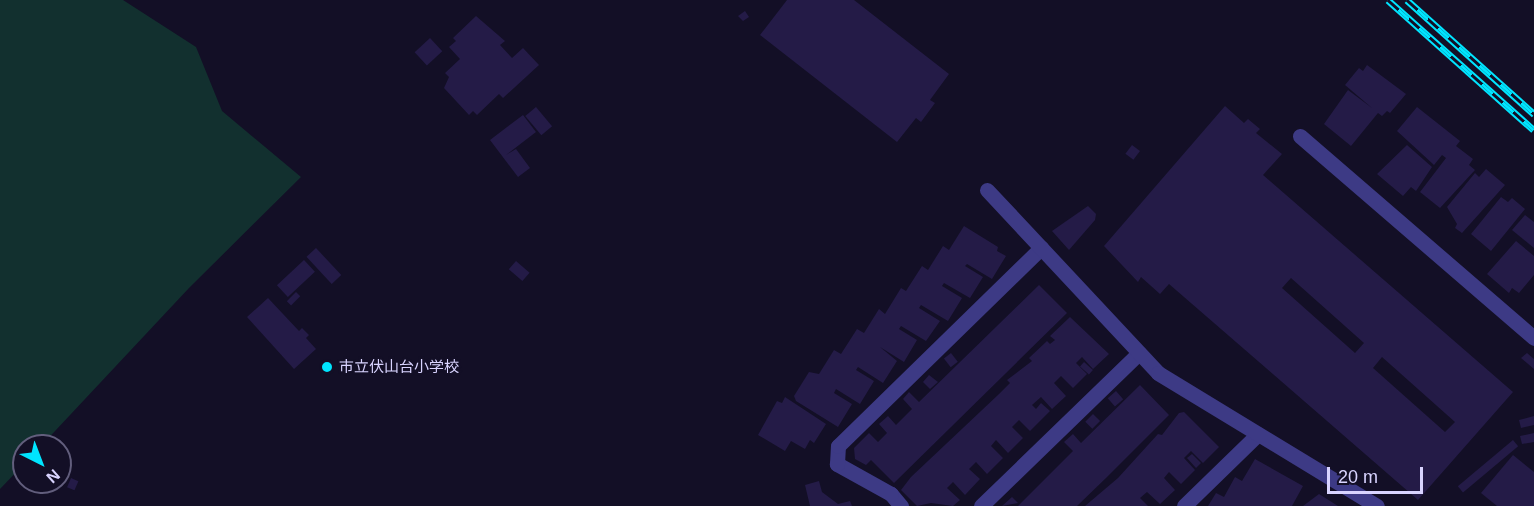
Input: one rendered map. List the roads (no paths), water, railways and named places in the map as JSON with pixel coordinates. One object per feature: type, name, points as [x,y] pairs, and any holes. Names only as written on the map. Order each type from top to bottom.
[{"type":"street","points":[[1300,136],[1534,338]]},
{"type":"street","points":[[987,190],[1158,373],[1377,506]]},
{"type":"street","points":[[902,506],[891,494],[837,464],[838,446],[1041,248]]},
{"type":"street","points":[[981,506],[1138,353]]},
{"type":"street","points":[[1184,506],[1258,434]]},
{"type":"railway","points":[[1388,0],[1534,130]]},
{"type":"railway","points":[[1407,0],[1534,114]]},
{"type":"place","name":"市立伏山台小学校","points":[[327,367]]}]
